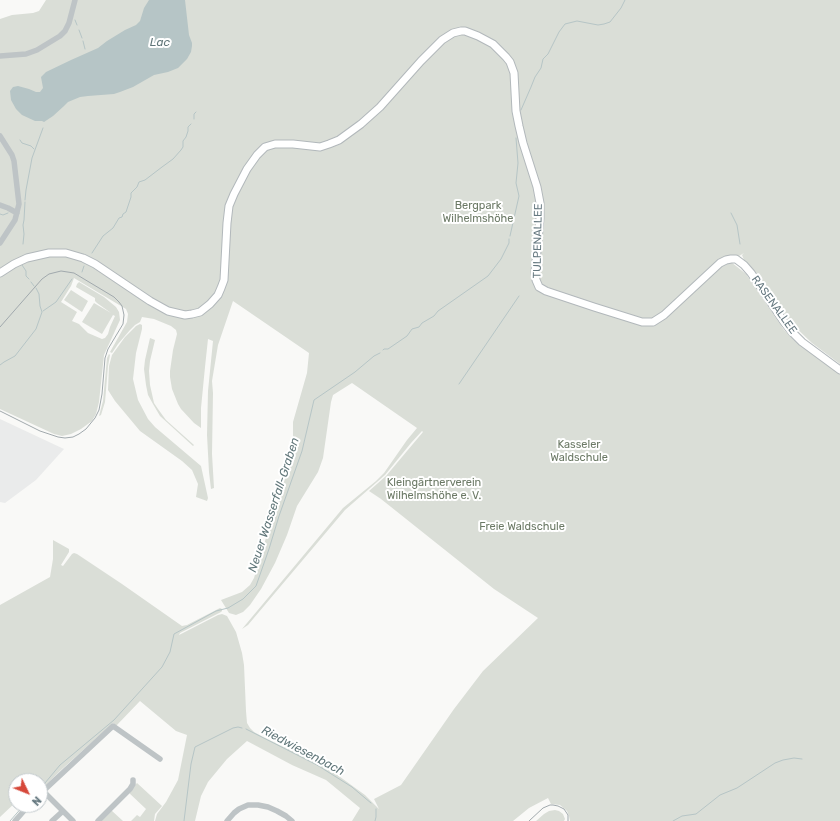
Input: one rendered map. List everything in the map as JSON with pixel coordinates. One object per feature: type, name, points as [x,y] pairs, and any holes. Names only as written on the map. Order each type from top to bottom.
[{"type":"main road","name":"TULPENALLEE","points":[[0,272],[28,258],[49,253],[66,253],[95,264],[150,301],[168,311],[185,315],[200,312],[210,304],[222,288],[224,280],[227,223],[230,206],[244,174],[257,155],[265,147],[274,144],[320,146],[339,140],[376,111],[442,40],[447,36],[461,31],[473,34],[493,44],[506,57],[513,69],[515,77],[518,126],[535,181],[540,203],[535,276],[537,284],[542,289],[642,322],[653,322],[664,315],[715,267],[726,260],[739,260],[748,269]]},
{"type":"main road","name":"RASENALLEE","points":[[748,269],[792,332],[802,342],[840,370]]},
{"type":"street","points":[[0,56],[26,54],[37,50],[60,36],[65,31],[69,22],[75,0]]},
{"type":"street","points":[[0,136],[14,161],[20,204],[15,220],[0,243]]},
{"type":"street","points":[[0,204],[17,214]]},
{"type":"street","points":[[48,786],[113,726],[160,759]]},
{"type":"street","points":[[98,821],[130,789],[133,784],[133,780]]},
{"type":"street","points":[[48,798],[73,821]]},
{"type":"street","points":[[227,821],[234,812],[248,805],[258,805],[272,809],[286,816],[292,821]]},
{"type":"street","points":[[52,821],[63,811]]},
{"type":"street","points":[[15,821],[22,813]]},
{"type":"shaded area","points":[[0,419],[64,449],[36,480],[5,503],[0,502]]},
{"type":"green space","points":[[46,0],[840,0],[840,364],[812,343],[790,322],[744,260],[742,255],[744,253],[729,262],[746,274],[784,330],[840,374],[840,821],[570,821],[567,811],[560,805],[551,804],[548,798],[529,808],[513,821],[352,821],[360,808],[326,780],[292,765],[247,741],[227,759],[208,782],[201,796],[195,821],[155,821],[157,814],[166,802],[178,780],[187,735],[176,731],[140,701],[116,726],[113,723],[48,783],[48,773],[8,773],[8,810],[0,817],[0,605],[50,577],[53,559],[53,540],[69,549],[69,552],[61,565],[63,566],[72,554],[77,554],[182,626],[187,625],[220,608],[222,609],[221,612],[180,633],[179,635],[218,615],[222,614],[227,616],[236,632],[242,653],[247,723],[250,728],[263,737],[318,763],[336,774],[365,795],[379,809],[374,799],[401,785],[454,709],[483,671],[538,618],[494,589],[369,491],[386,476],[423,432],[422,431],[385,475],[345,510],[248,625],[242,629],[343,508],[384,473],[417,428],[352,383],[333,395],[323,458],[318,472],[297,506],[275,563],[261,589],[250,605],[243,612],[236,615],[229,613],[221,600],[242,592],[250,585],[254,578],[285,474],[293,441],[293,422],[307,373],[309,353],[233,301],[218,345],[212,381],[212,454],[214,488],[211,489],[207,435],[208,391],[213,341],[208,339],[201,408],[201,428],[181,409],[172,389],[170,371],[177,334],[176,330],[171,326],[154,319],[142,317],[140,322],[130,330],[112,353],[110,352],[127,322],[128,314],[126,309],[74,278],[61,302],[77,312],[72,321],[79,324],[88,333],[102,339],[108,334],[115,316],[113,315],[102,334],[82,322],[94,303],[111,313],[97,303],[95,298],[76,287],[79,282],[104,297],[116,307],[119,312],[120,320],[104,355],[99,402],[96,414],[92,421],[81,429],[71,434],[62,436],[54,434],[0,409],[0,19],[12,15],[39,11]]},
{"type":"green space","points":[[71,290],[88,301],[82,312],[64,300]]},
{"type":"green space","points":[[140,324],[142,325],[142,329],[136,353],[133,379],[138,400],[148,419],[155,427],[201,466],[208,498],[207,501],[196,497],[198,484],[192,470],[182,461],[140,431],[115,401],[108,390],[109,366],[112,355],[125,337]]},
{"type":"green space","points":[[150,338],[155,340],[149,371],[154,403],[166,420],[194,445],[193,446],[160,416],[148,395],[144,369]]},
{"type":"green space","points":[[109,354],[105,402],[101,415],[99,416],[103,401],[107,358]]},
{"type":"green space","points":[[137,783],[162,806],[155,814],[154,821],[131,821],[137,815],[140,817],[146,809],[128,792]]},
{"type":"green space","points":[[111,810],[123,821],[100,821]]},
{"type":"green space","points":[[555,810],[563,814],[565,819],[564,821],[536,821],[549,811]]},
{"type":"water","name":"Lac","points":[[149,0],[185,0],[189,35],[192,46],[191,52],[187,59],[178,68],[154,75],[133,87],[114,94],[80,97],[68,102],[44,122],[35,121],[22,115],[16,109],[11,100],[10,91],[13,87],[18,86],[40,92],[43,88],[41,77],[46,72],[98,48],[125,30],[136,25],[140,21],[144,8]]},
{"type":"waterway","points":[[521,110],[535,77],[541,68],[543,59],[548,54],[559,32],[565,24],[577,21],[598,25],[610,22],[621,8],[625,0]]},
{"type":"waterway","points":[[75,20],[77,25]]},
{"type":"waterway","points":[[79,30],[82,38]]},
{"type":"waterway","points":[[83,41],[85,49]]},
{"type":"waterway","points":[[194,119],[194,114],[196,112]]},
{"type":"waterway","points":[[92,253],[103,236],[113,228],[119,218],[126,212],[131,193],[137,187],[139,182],[145,180],[173,159],[181,150],[188,127],[191,124]]},
{"type":"waterway","points":[[25,200],[32,158],[43,128]]},
{"type":"waterway","name":"Neuer Wasserfall-Graben","points":[[510,236],[519,196],[516,183],[518,163],[516,138]]},
{"type":"waterway","points":[[20,140],[22,143],[31,146],[34,149]]},
{"type":"waterway","points":[[23,244],[25,202]]},
{"type":"waterway","points":[[0,214],[3,215],[8,213]]},
{"type":"waterway","points":[[731,213],[737,225],[740,244]]},
{"type":"waterway","name":"Neuer Wasserfall-Graben","points":[[383,350],[388,349],[407,336],[412,329],[419,327],[422,323],[434,316],[438,311],[488,276],[501,259],[509,243],[509,239]]},
{"type":"waterway","points":[[22,265],[26,271],[26,276],[29,279]]},
{"type":"waterway","points":[[82,272],[84,266]]},
{"type":"waterway","points":[[43,311],[56,302],[72,279]]},
{"type":"waterway","points":[[31,282],[34,286]]},
{"type":"waterway","points":[[0,365],[15,356],[36,329],[42,312],[39,294],[36,288]]},
{"type":"waterway","points":[[459,384],[519,296]]},
{"type":"waterway","name":"Neuer Wasserfall-Graben","points":[[48,779],[60,765],[114,720],[162,667],[170,652],[174,634],[216,611],[228,608],[243,599],[256,586],[302,451],[314,400],[380,353]]},
{"type":"waterway","name":"Riedwiesenbach","points":[[184,821],[191,764],[195,747],[233,728],[242,728]]},
{"type":"waterway","name":"Riedwiesenbach","points":[[246,729],[317,765],[352,787],[371,803]]},
{"type":"waterway","points":[[673,821],[682,816],[696,814],[720,795],[737,788],[775,763],[794,758],[802,759]]},
{"type":"waterway","name":"Riedwiesenbach","points":[[375,821],[376,809]]},
{"type":"waterway","name":"Neuer Wasserfall-Graben","points":[[10,821],[17,813]]},
{"type":"tram line","points":[[0,327],[42,279],[49,274],[61,271],[74,273],[114,297],[122,306],[124,315],[123,324],[108,349],[105,358],[99,410],[95,418],[86,429],[73,437],[58,437],[40,431],[0,411]]},
{"type":"tram line","points":[[529,821],[543,808],[550,805],[558,806],[564,809],[568,815],[568,821]]},
{"type":"park label","name":"Bergpark Wilhelmshöhe","points":[[478,212]]},
{"type":"park label","name":"Kasseler Waldschule","points":[[579,451]]},
{"type":"park label","name":"Kleingärtnerverein Wilhelmshöhe e. V.","points":[[434,489]]},
{"type":"park label","name":"Freie Waldschule","points":[[522,527]]}]
